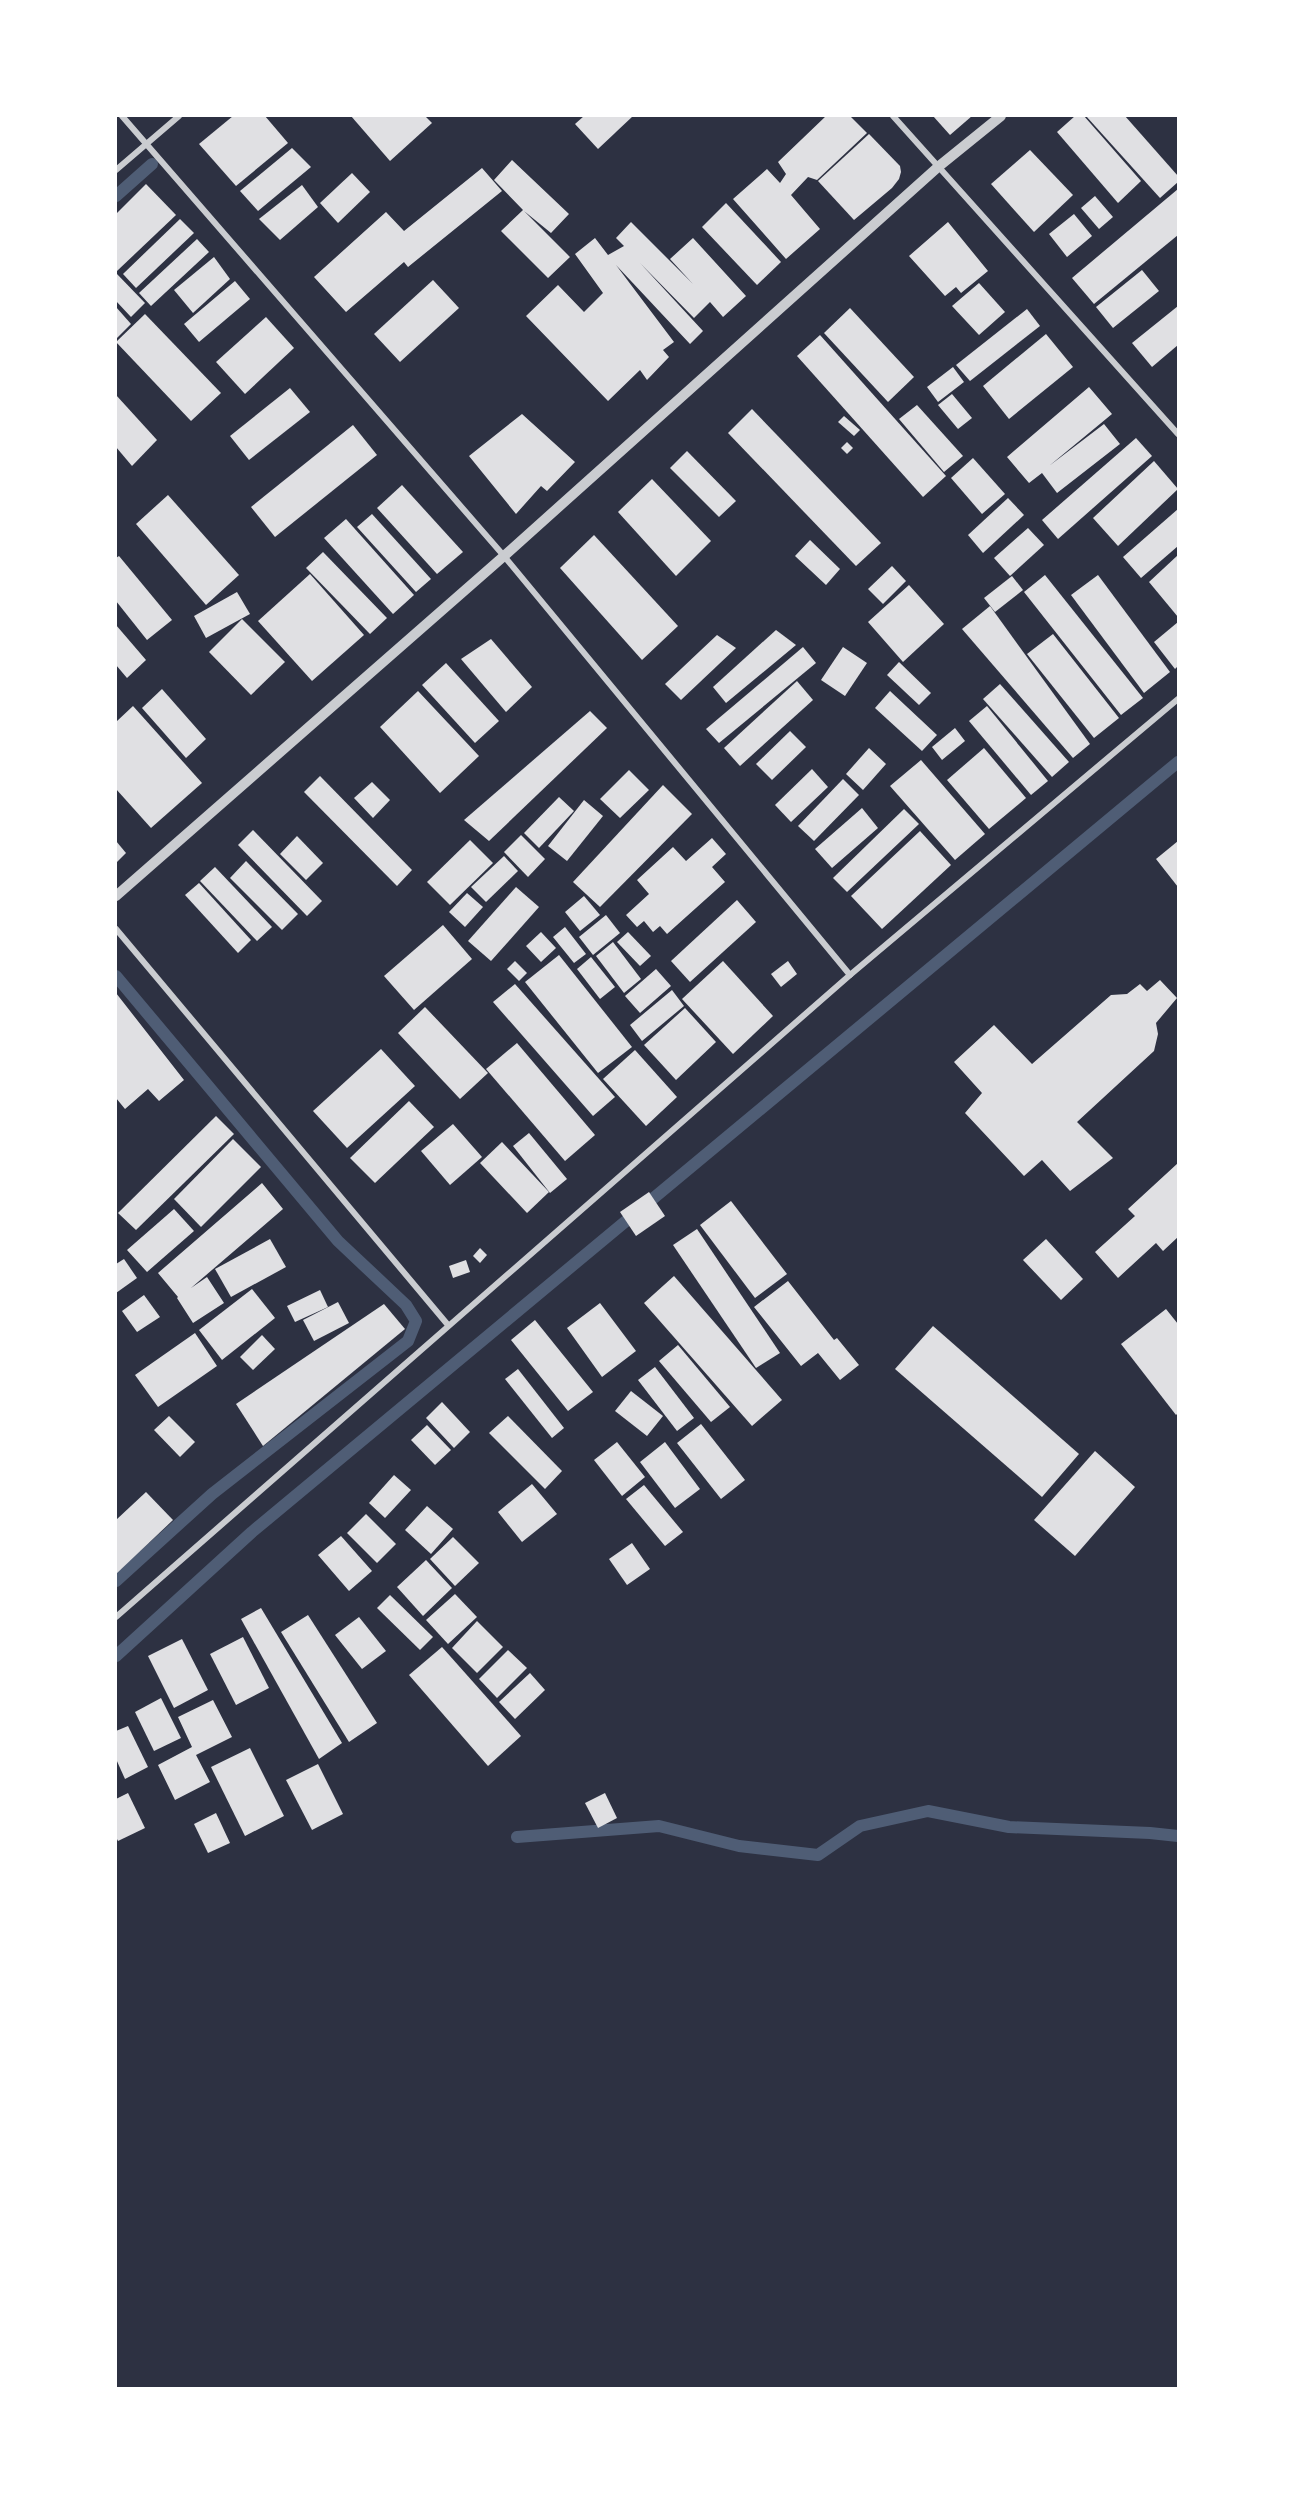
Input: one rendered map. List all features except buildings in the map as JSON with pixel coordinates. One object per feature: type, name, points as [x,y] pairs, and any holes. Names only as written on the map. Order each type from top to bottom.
[{"type":"street","points":[[122,116],[504,556],[850,975]]},
{"type":"street","points":[[116,170],[179,116]]},
{"type":"street","points":[[893,116],[1179,434]]},
{"type":"street","points":[[116,896],[504,556],[938,168],[1000,116]]},
{"type":"street","points":[[116,1617],[448,1324],[850,975],[1179,699]]},
{"type":"street","points":[[116,929],[448,1324]]},
{"type":"waterway","points":[[116,196],[152,164]]},
{"type":"waterway","points":[[116,1656],[252,1532],[1178,762]]},
{"type":"waterway","points":[[116,976],[338,1241],[406,1305],[416,1321],[408,1341],[212,1494],[116,1581]]},
{"type":"waterway","points":[[517,1837],[659,1826],[739,1846],[818,1855],[860,1826],[928,1811],[1009,1827],[1178,1836]]}]
